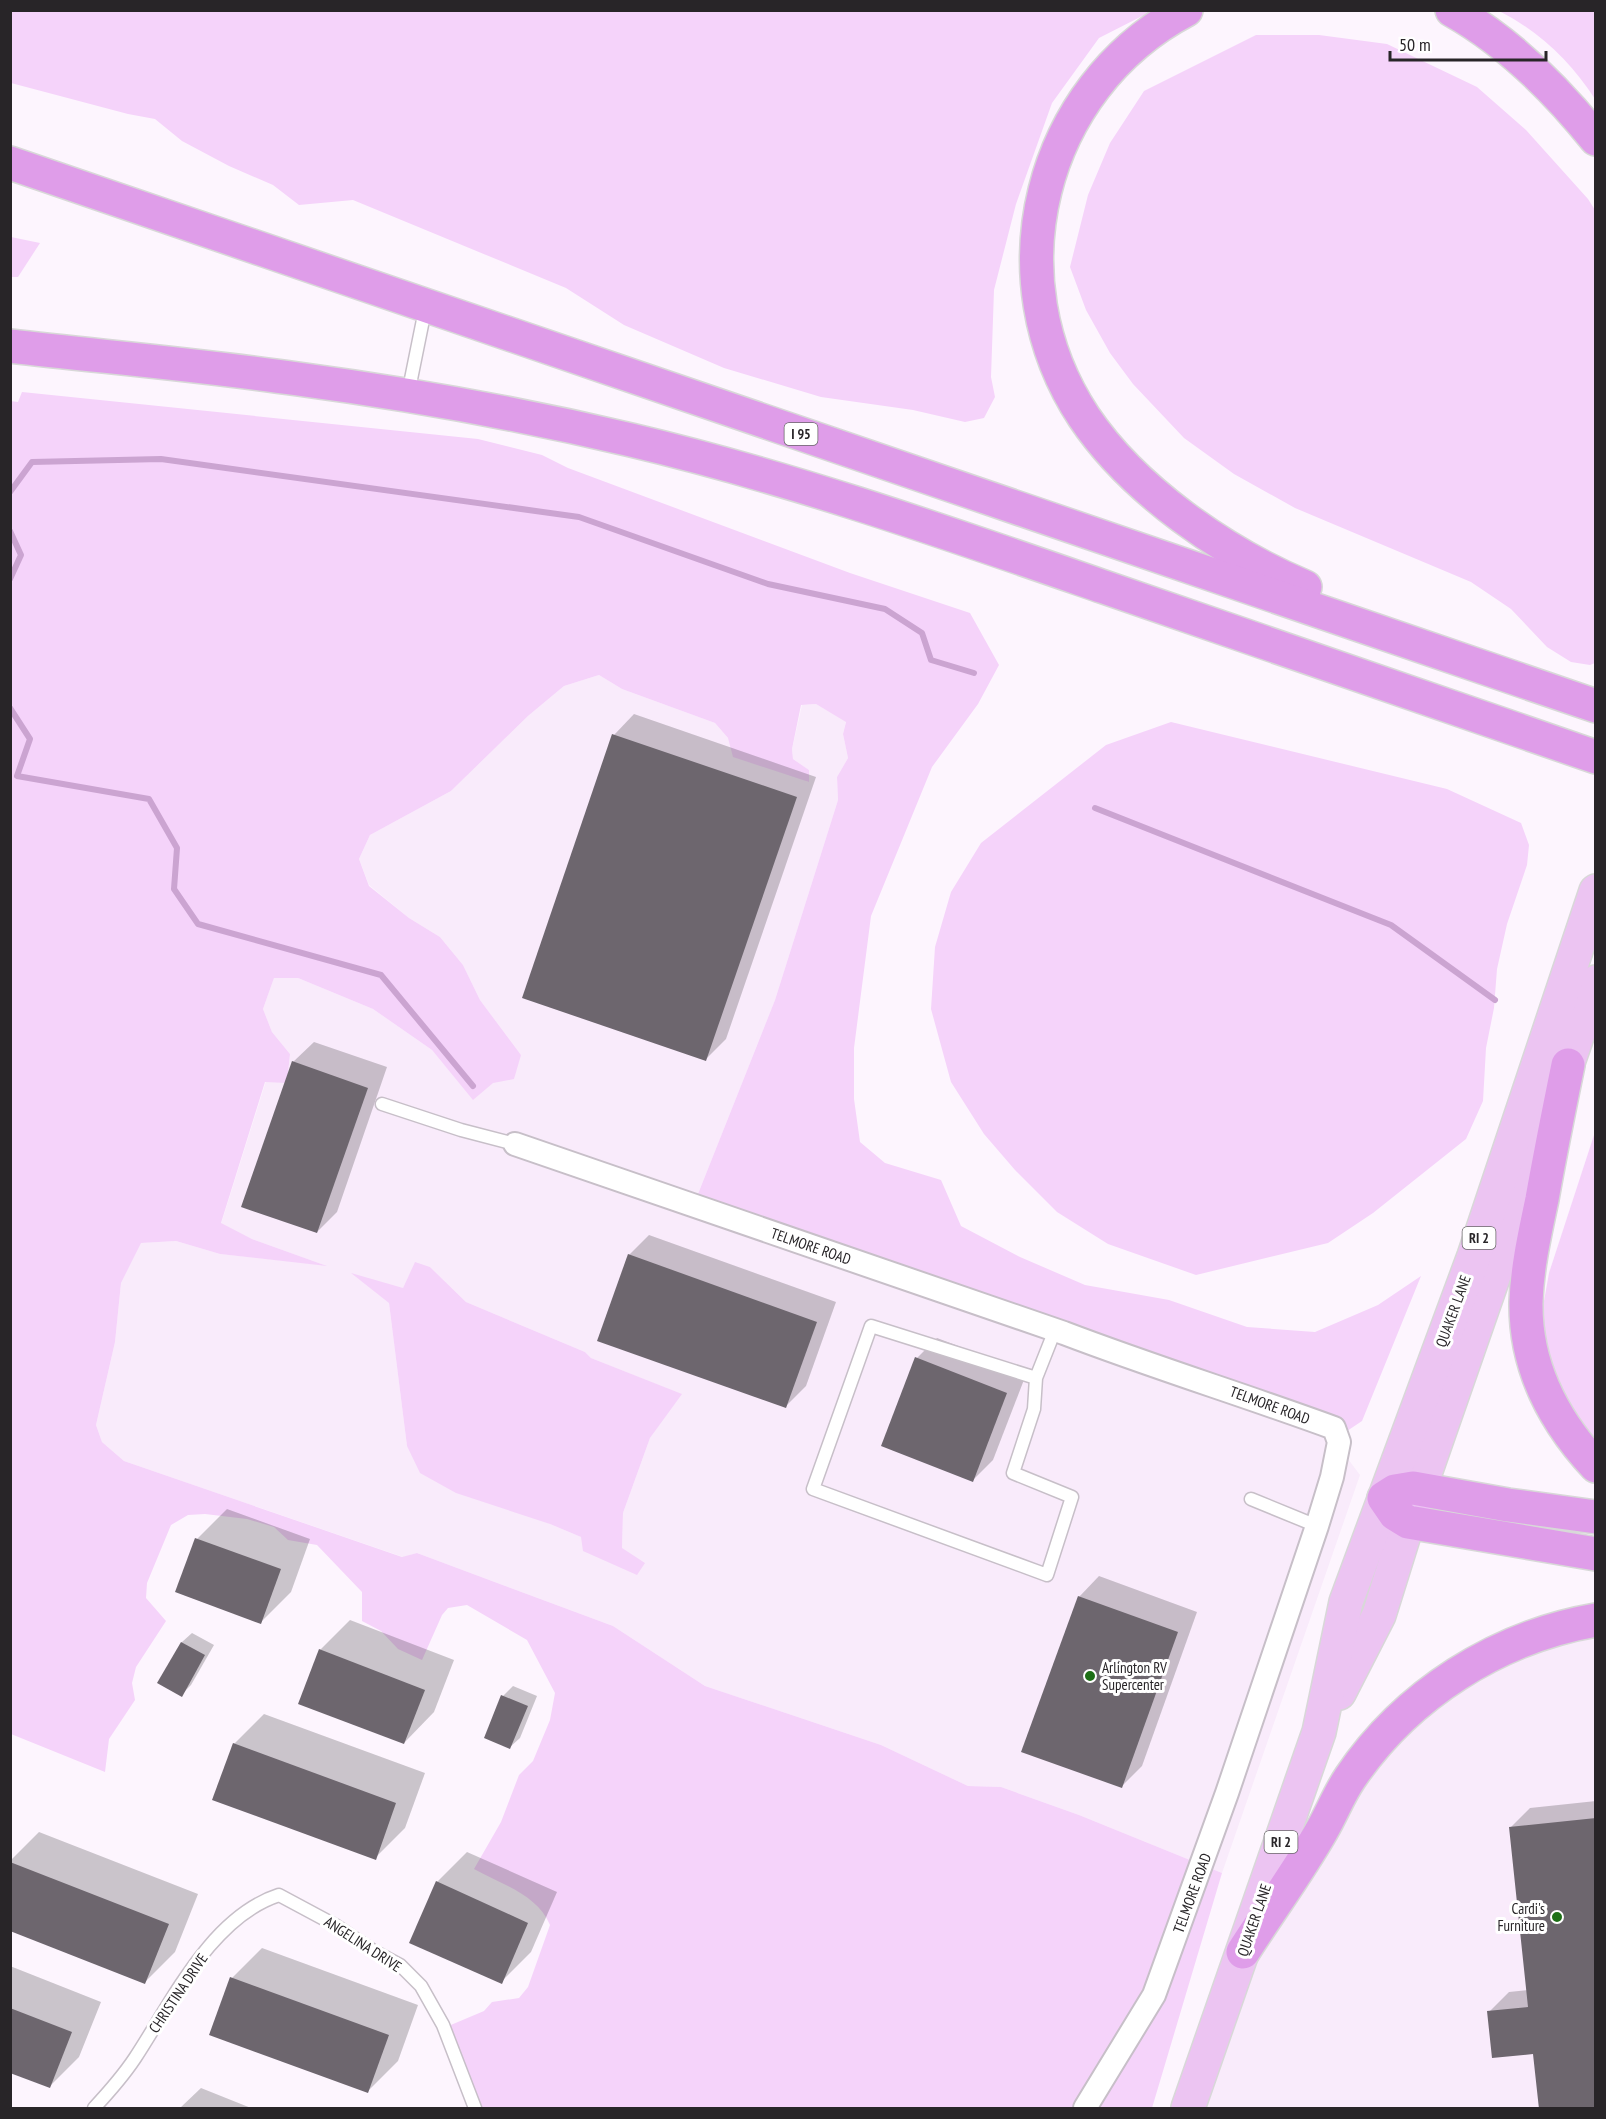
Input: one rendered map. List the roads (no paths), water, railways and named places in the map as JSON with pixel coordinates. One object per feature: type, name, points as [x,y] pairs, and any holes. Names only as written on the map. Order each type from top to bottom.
[{"type":"highway","points":[[1186,10],[1149,33],[1111,67],[1093,89],[1066,131],[1047,178],[1037,233],[1037,275],[1040,301],[1054,358],[1074,399],[1104,443],[1126,467],[1176,511],[1229,549],[1284,578],[1594,706]]},
{"type":"highway","points":[[1452,10],[1492,35],[1534,71],[1555,91],[1596,139]]},
{"type":"highway","name":"I 95","points":[[10,163],[1594,706]]},
{"type":"highway","points":[[10,346],[296,378],[408,396],[522,416],[739,467],[970,541],[1586,754]]},
{"type":"highway","points":[[1568,1065],[1531,1252],[1526,1304],[1533,1358],[1551,1405],[1564,1429],[1596,1466]]},
{"type":"highway","points":[[1596,1517],[1508,1505],[1421,1489],[1404,1488],[1384,1498],[1395,1514],[1408,1522],[1596,1554]]},
{"type":"highway","points":[[1243,1952],[1322,1830],[1349,1780],[1365,1757],[1401,1718],[1444,1682],[1496,1652],[1553,1629],[1596,1620]]},
{"type":"main road","name":"QUAKER LANE","points":[[1188,2109],[1319,1732],[1346,1602],[1473,1256],[1596,891]]},
{"type":"main road","name":"QUAKER LANE","points":[[1319,1732],[1379,1615],[1408,1522],[1596,982]]},
{"type":"street","name":"TELMORE ROAD","points":[[515,1144],[1111,1351],[1251,1397],[1334,1428],[1339,1443],[1317,1526],[1224,1802],[1154,1995],[1086,2109]]},
{"type":"lane","points":[[408,396],[426,304]]},
{"type":"lane","points":[[382,1104],[461,1130],[515,1144]]},
{"type":"lane","points":[[1036,1378],[871,1326],[813,1489],[1047,1575],[1072,1497],[1013,1473],[1034,1409],[1036,1378],[1055,1330]]},
{"type":"lane","points":[[1251,1499],[1317,1526]]},
{"type":"lane","name":"CHRISTINA DRIVE","points":[[94,2109],[133,2061],[213,1941],[236,1918],[259,1903],[279,1895]]},
{"type":"lane","name":"ANGELINA DRIVE","points":[[279,1895],[335,1925],[372,1950],[400,1965],[421,1986],[442,2025],[475,2109]]},
{"type":"waterway","points":[[10,492],[32,462],[161,459],[579,517],[768,584],[885,609],[922,633],[931,660],[974,673]]},
{"type":"waterway","points":[[10,531],[21,555],[10,579]]},
{"type":"waterway","points":[[10,708],[30,739],[17,776],[149,799],[177,848],[174,889],[198,924],[381,975],[473,1086]]},
{"type":"waterway","points":[[1095,808],[1391,925],[1495,1000]]},
{"type":"place","name":"Arlington RV Supercenter","points":[[1090,1676]]},
{"type":"place","name":"Cardi's Furniture","points":[[1557,1917]]}]
